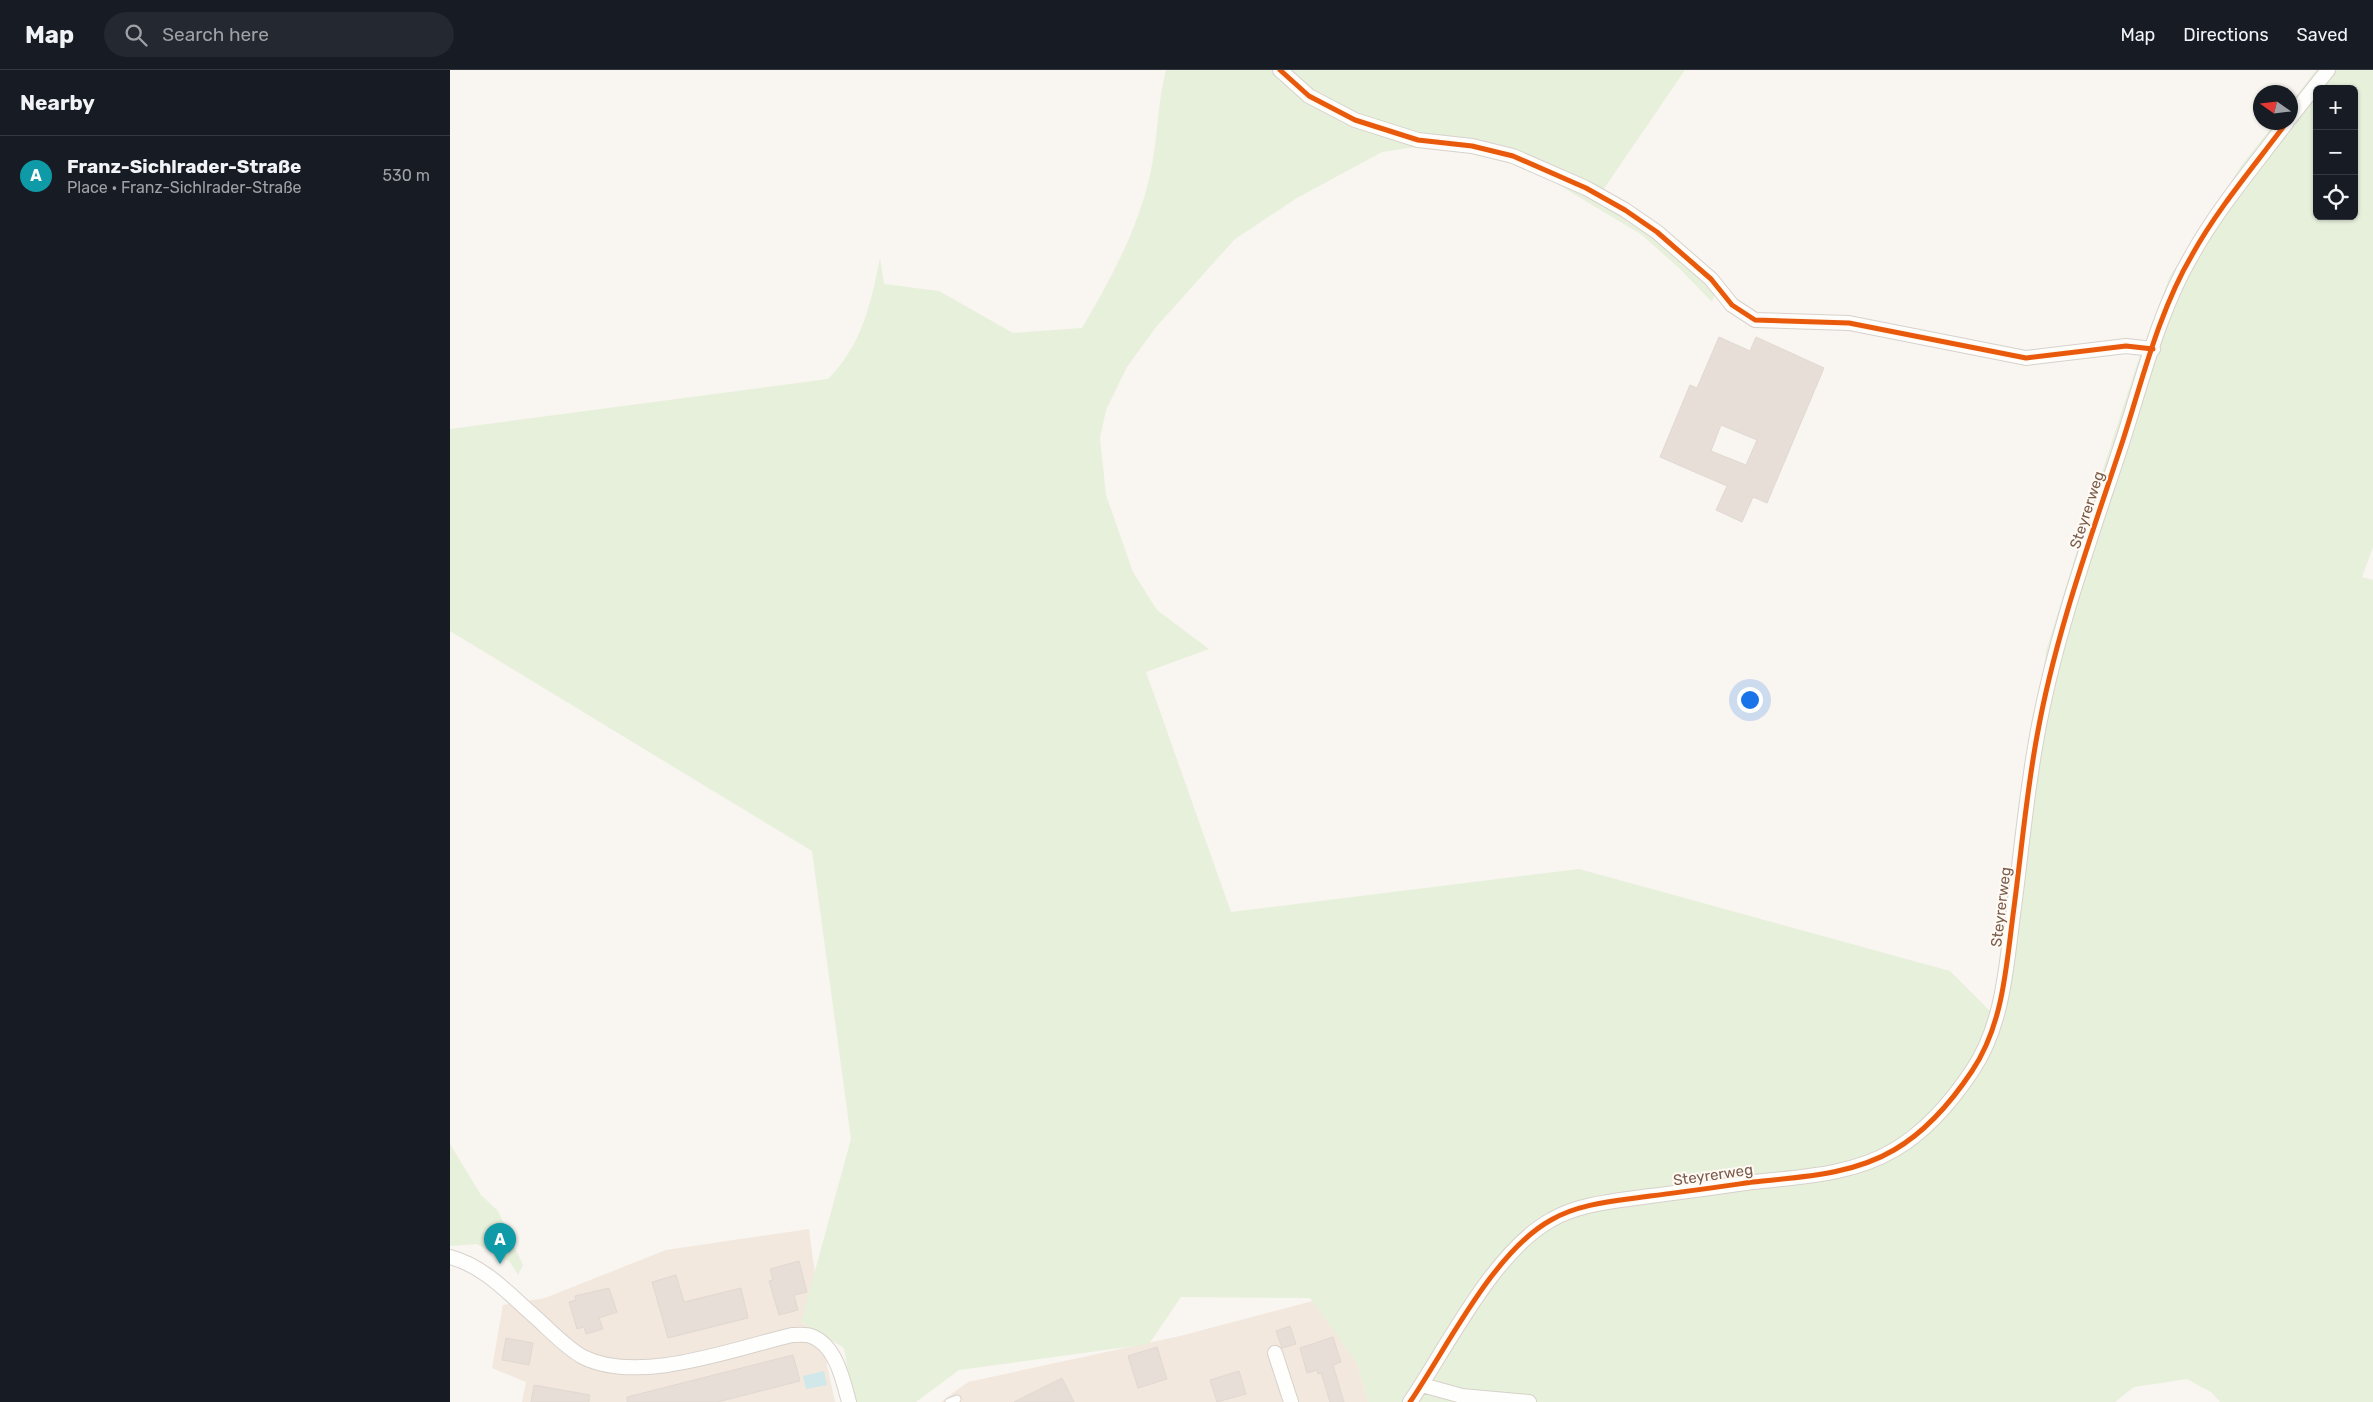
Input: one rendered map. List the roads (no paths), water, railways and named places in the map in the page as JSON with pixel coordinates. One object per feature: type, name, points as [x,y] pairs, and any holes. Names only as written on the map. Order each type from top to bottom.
[{"type":"street","points":[[1280,70],[1309,96],[1355,120],[1418,140],[1472,146],[1513,156],[1586,188],[1625,210],[1657,232],[1711,279],[1732,305],[1755,320],[1849,323],[2026,358],[2126,346],[2153,349]]},
{"type":"street","points":[[2298,108],[2328,70]]},
{"type":"street","name":"Steyrerweg","points":[[1410,1402],[1489,1281],[1511,1253],[1549,1221],[1572,1210],[1608,1202],[1848,1169],[1893,1150],[1916,1134],[1960,1088],[1987,1044],[2003,990],[2036,741],[2046,688],[2064,622],[2153,349],[2177,284],[2190,257],[2206,231],[2281,130]]},
{"type":"street","points":[[450,1257],[467,1262],[488,1276],[566,1344],[582,1356],[602,1364],[625,1368],[652,1368],[792,1335],[812,1336],[835,1359],[849,1402]]},
{"type":"street","points":[[1275,1353],[1291,1402]]},
{"type":"street","points":[[1422,1384],[1462,1396],[1529,1402]]},
{"type":"lane","points":[[949,1402],[957,1399]]},
{"type":"water","points":[[824,1371],[827,1385],[806,1389],[803,1376]]},
{"type":"place","name":"Franz-Sichlrader-Straße","points":[[500,1264]]}]
